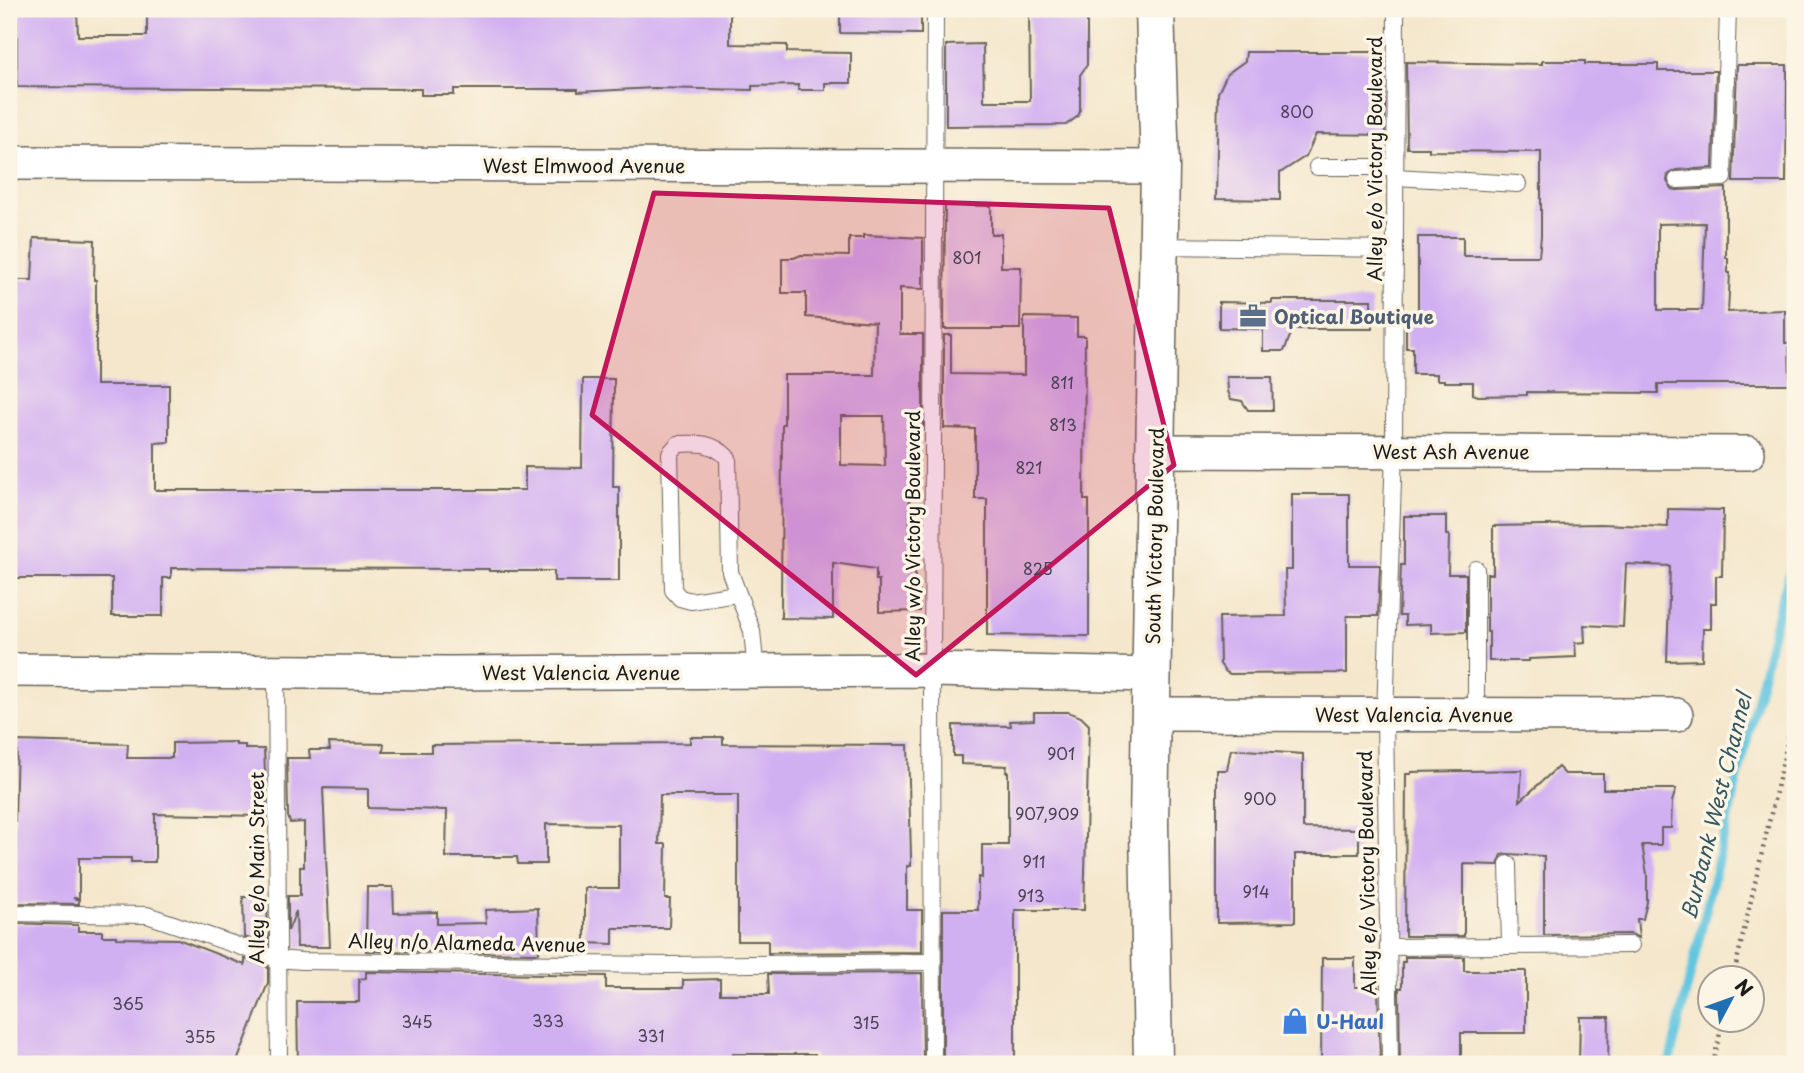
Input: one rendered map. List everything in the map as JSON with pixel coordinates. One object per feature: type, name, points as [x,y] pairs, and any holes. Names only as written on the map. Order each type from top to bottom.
[{"type":"main road","name":"South Victory Boulevard","points":[[1153,1064],[1149,824],[1160,167],[1156,9]]},
{"type":"street","name":"West Elmwood Avenue","points":[[9,163],[1160,167]]},
{"type":"street","name":"West Ash Avenue","points":[[1155,450],[1748,453]]},
{"type":"street","name":"West Valencia Avenue","points":[[9,670],[932,670],[1152,675]]},
{"type":"street","name":"West Valencia Avenue","points":[[1152,714],[1676,715]]},
{"type":"lane","name":"Alley w/o Victory Boulevard","points":[[933,1064],[935,9]]},
{"type":"lane","name":"Alley e/o Victory Boulevard","points":[[1390,1064],[1385,715],[1394,451],[1396,9]]},
{"type":"lane","points":[[1677,180],[1723,178],[1728,9]]},
{"type":"lane","points":[[1317,167],[1518,184]]},
{"type":"lane","points":[[1158,246],[1395,248]]},
{"type":"lane","points":[[737,594],[691,601],[680,598],[673,590],[670,453],[678,444],[705,443],[719,449],[728,458],[730,572],[752,631],[756,672]]},
{"type":"lane","points":[[1476,569],[1476,715]]},
{"type":"lane","name":"Alley e/o Main Street","points":[[276,672],[279,1064]]},
{"type":"lane","points":[[1508,864],[1510,945]]},
{"type":"lane","name":"Alley n/o Alameda Avenue","points":[[9,913],[147,915],[277,959],[657,965],[932,962]]},
{"type":"lane","points":[[1388,947],[1631,945]]},
{"type":"path","points":[[1736,964],[1795,699]]},
{"type":"path","points":[[1713,1064],[1720,1034]]},
{"type":"highlighted area","points":[[654,193],[1109,208],[1174,465],[916,675],[592,415]]},
{"type":"building","points":[[17,9],[77,9],[78,36],[147,36],[147,9],[730,9],[730,44],[787,45],[787,52],[851,53],[851,83],[825,83],[825,90],[798,90],[798,85],[752,86],[752,90],[654,88],[578,92],[578,89],[454,89],[454,95],[421,95],[421,89],[17,87]]},
{"type":"building","points":[[840,9],[921,9],[921,34],[840,33]]},
{"type":"building","points":[[1029,9],[1087,9],[1087,65],[1080,75],[1078,116],[1066,125],[946,126],[946,45],[983,44],[984,101],[1030,101]]},
{"type":"building","points":[[1246,52],[1377,52],[1377,62],[1385,62],[1385,135],[1316,134],[1306,156],[1280,173],[1280,200],[1216,199],[1218,93],[1227,74],[1245,61]]},
{"type":"building","points":[[1542,61],[1585,61],[1585,64],[1658,64],[1658,71],[1716,71],[1713,168],[1676,170],[1668,175],[1667,181],[1672,189],[1677,190],[1726,188],[1726,258],[1730,273],[1728,312],[1785,310],[1785,343],[1789,343],[1790,384],[1658,384],[1658,393],[1527,392],[1527,395],[1478,396],[1473,394],[1473,382],[1444,382],[1437,380],[1437,374],[1413,374],[1413,348],[1406,348],[1406,323],[1418,322],[1418,237],[1463,237],[1463,256],[1539,256],[1541,152],[1429,151],[1429,148],[1407,148],[1406,62],[1542,64]],"holes":[[[1705,223],[1702,310],[1658,310],[1658,224]]]},
{"type":"building","points":[[1737,65],[1787,65],[1786,182],[1733,182]]},
{"type":"building","points":[[945,205],[991,206],[991,234],[1001,234],[1001,267],[1021,267],[1020,329],[944,329]]},
{"type":"building","points":[[863,235],[923,238],[923,289],[900,288],[900,334],[923,334],[923,428],[915,428],[916,483],[909,483],[910,551],[915,551],[915,582],[919,582],[920,611],[879,612],[879,580],[876,580],[876,569],[833,563],[833,619],[781,618],[784,375],[874,375],[875,322],[806,317],[806,293],[782,293],[782,258],[801,255],[849,256],[849,238],[863,238]],"holes":[[[841,416],[884,416],[885,466],[841,465]]]},
{"type":"building","points":[[34,238],[95,240],[96,385],[169,385],[169,442],[155,443],[155,490],[525,490],[525,467],[582,468],[583,379],[614,379],[613,487],[619,487],[619,581],[554,581],[554,571],[489,569],[171,568],[171,578],[163,578],[163,616],[112,616],[112,578],[9,578],[9,280],[32,280]]},
{"type":"building","points":[[1272,300],[1371,300],[1372,329],[1293,329],[1284,351],[1263,351],[1263,329],[1219,328],[1219,302],[1272,303]]},
{"type":"building","points":[[1024,317],[1077,318],[1077,336],[1085,336],[1084,500],[1089,500],[1089,636],[987,635],[987,499],[975,499],[975,429],[944,428],[944,335],[951,335],[951,374],[1024,375]]},
{"type":"building","points":[[1227,377],[1272,377],[1273,410],[1248,410],[1242,401],[1231,399]]},
{"type":"building","points":[[1292,494],[1349,494],[1349,565],[1380,565],[1378,616],[1347,616],[1347,673],[1230,674],[1220,664],[1219,617],[1286,616],[1285,570],[1292,570]]},
{"type":"building","points":[[1668,509],[1723,510],[1722,576],[1716,576],[1716,603],[1711,603],[1711,629],[1703,629],[1702,660],[1667,661],[1670,566],[1626,564],[1623,627],[1584,625],[1585,642],[1575,643],[1576,657],[1489,661],[1487,574],[1493,574],[1493,526],[1601,524],[1668,527]]},
{"type":"building","points":[[1404,516],[1446,516],[1446,535],[1449,535],[1448,574],[1466,574],[1466,632],[1431,633],[1431,624],[1405,625],[1405,616],[1399,616],[1401,565],[1404,565]]},
{"type":"building","points":[[1034,712],[1068,712],[1081,717],[1089,725],[1084,910],[1015,910],[1015,1064],[943,1064],[943,910],[978,910],[982,845],[1008,845],[1007,766],[961,764],[961,756],[953,756],[953,725],[1011,726],[1010,721],[1034,720]]},
{"type":"building","points":[[690,737],[723,737],[723,744],[908,745],[911,866],[907,866],[907,910],[922,910],[922,952],[768,953],[768,941],[738,941],[738,795],[660,795],[659,844],[666,844],[665,899],[670,899],[669,928],[613,928],[613,944],[585,943],[585,888],[619,888],[619,825],[546,824],[546,864],[518,864],[517,857],[446,857],[447,810],[368,808],[368,789],[323,788],[330,947],[297,947],[296,911],[288,931],[288,896],[300,896],[300,867],[304,867],[304,822],[290,823],[288,816],[287,758],[310,758],[309,750],[330,750],[329,743],[384,744],[383,752],[431,752],[431,745],[690,743]]},
{"type":"building","points":[[17,741],[128,744],[127,758],[172,758],[172,743],[236,742],[236,745],[245,745],[245,749],[264,749],[267,816],[155,814],[155,862],[131,862],[131,858],[79,858],[79,898],[73,898],[79,900],[79,904],[9,903],[9,833],[13,833],[15,821]]},
{"type":"building","points":[[1231,749],[1303,754],[1303,828],[1359,829],[1359,854],[1295,854],[1295,922],[1217,923],[1217,770],[1227,770]]},
{"type":"building","points":[[1558,767],[1565,774],[1603,774],[1603,789],[1676,789],[1672,802],[1671,828],[1661,828],[1661,845],[1642,845],[1647,874],[1647,902],[1643,919],[1637,919],[1639,938],[1631,934],[1544,935],[1544,856],[1508,854],[1502,855],[1498,865],[1464,864],[1464,936],[1405,936],[1406,774],[1522,770],[1520,801]]},
{"type":"building","points":[[367,887],[393,887],[394,913],[437,912],[437,924],[486,923],[485,910],[538,908],[539,953],[366,951]]},
{"type":"building","points":[[243,897],[267,897],[268,945],[244,937]]},
{"type":"building","points":[[9,923],[78,925],[78,931],[102,931],[102,936],[116,938],[178,939],[245,965],[245,959],[268,967],[268,983],[236,1064],[9,1064]]},
{"type":"building","points":[[1405,957],[1464,957],[1464,971],[1526,971],[1526,1033],[1461,1033],[1461,1064],[1400,1064],[1399,988],[1402,988],[1402,962],[1405,962]]},
{"type":"building","points":[[1322,958],[1355,958],[1355,987],[1378,987],[1380,1064],[1321,1064]]},
{"type":"building","points":[[366,972],[606,976],[606,988],[683,988],[683,980],[720,979],[720,994],[769,994],[768,974],[922,973],[923,1064],[815,1064],[815,1054],[733,1054],[733,1064],[298,1064],[297,1002],[359,1002],[359,979],[366,978]]},
{"type":"building","points":[[1580,1017],[1609,1017],[1608,1064],[1579,1064]]},
{"type":"waterway","name":"Burbank West Channel","points":[[1669,1064],[1779,607],[1795,556]]},
{"type":"place","name":"Optical Boutique","points":[[1253,316]]},
{"type":"place","name":"U-Haul","points":[[1295,1021]]}]
